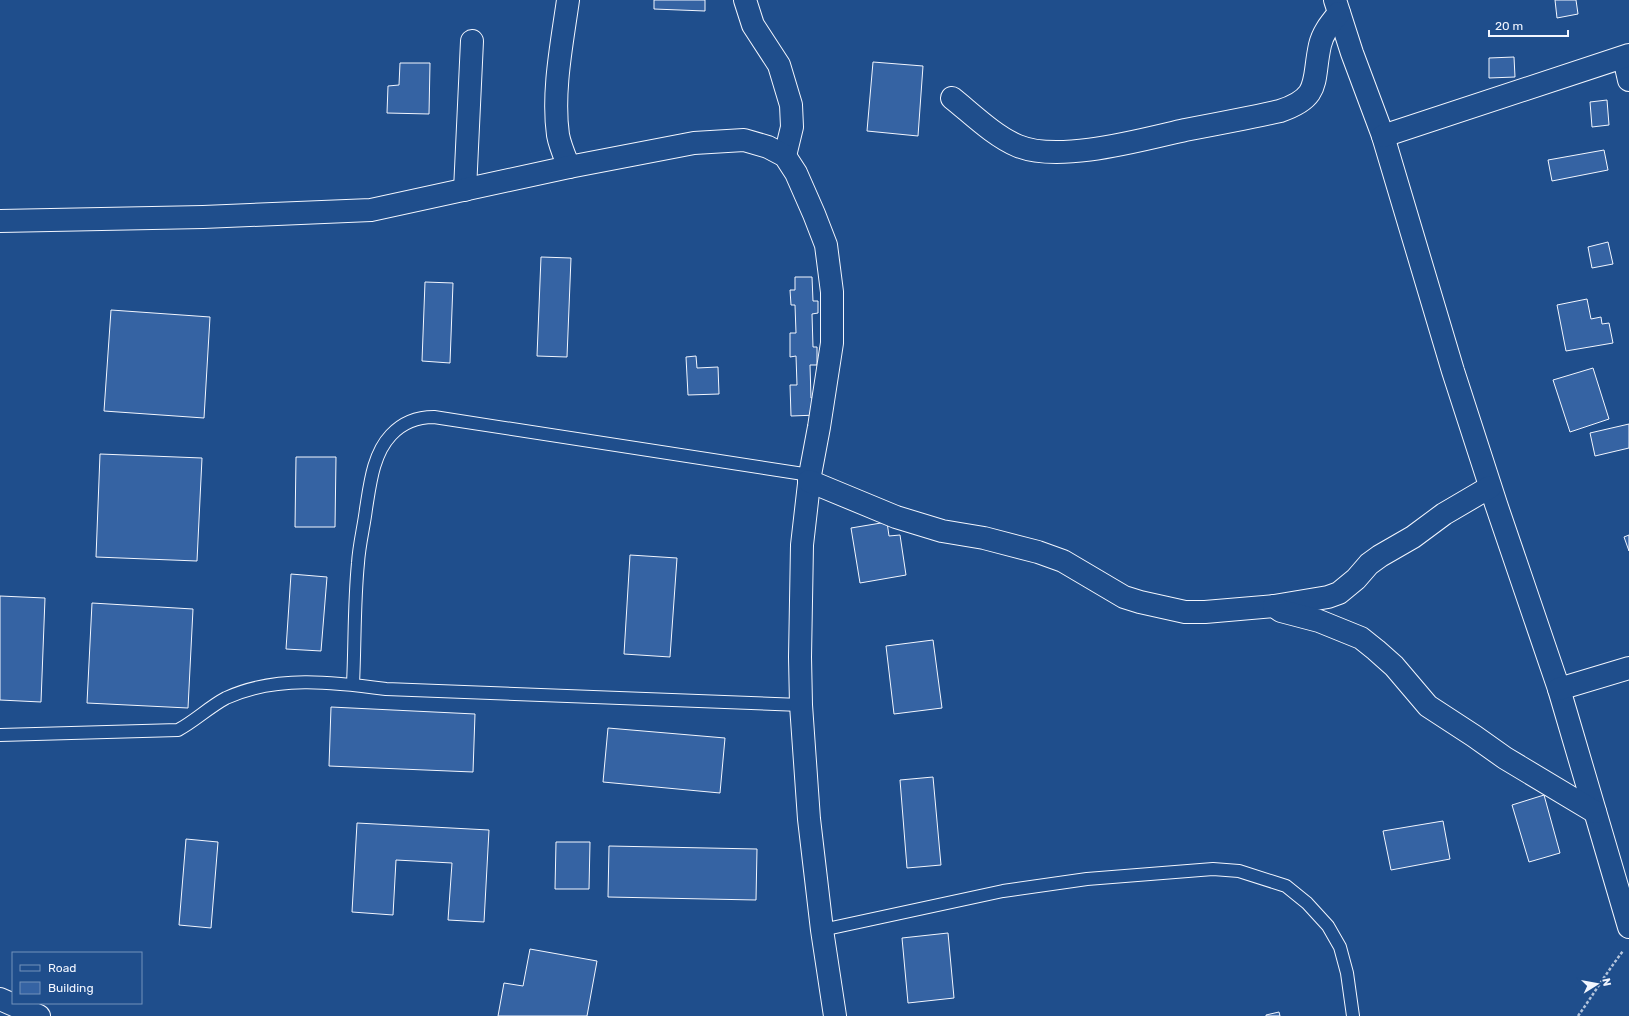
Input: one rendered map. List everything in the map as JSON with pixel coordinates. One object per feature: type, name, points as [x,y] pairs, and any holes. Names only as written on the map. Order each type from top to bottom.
[{"type":"street","points":[[568,0],[561,49],[556,111],[558,137],[569,167]]},
{"type":"street","points":[[745,0],[753,25],[779,65],[791,105],[792,127],[785,156]]},
{"type":"street","points":[[952,98],[1004,139],[1019,146],[1046,151],[1067,152],[1103,148],[1273,112],[1296,106],[1305,99],[1311,91],[1316,76],[1321,44],[1326,29],[1337,6]]},
{"type":"street","points":[[1337,6],[1352,53],[1383,136],[1446,349],[1490,487],[1559,689],[1629,927]]},
{"type":"street","points":[[465,190],[472,41]]},
{"type":"street","points":[[1383,136],[1626,56],[1629,80]]},
{"type":"street","points":[[0,221],[203,217],[371,210],[569,167],[694,143],[744,140],[768,147],[785,156],[796,173],[826,245],[832,292],[832,343],[819,427],[809,478],[802,545],[801,705],[809,820],[834,1016]]},
{"type":"street","points":[[809,478],[896,517],[942,531],[984,538],[1031,550],[1063,561],[1124,597],[1185,612],[1205,612],[1274,606],[1328,597],[1339,593],[1356,579],[1369,564],[1380,556],[1413,537],[1444,514],[1490,487]]},
{"type":"street","points":[[1274,606],[1281,611],[1319,621],[1360,638],[1394,666],[1428,706],[1505,758],[1596,812]]},
{"type":"street","points":[[1559,689],[1629,668]]},
{"type":"street","points":[[0,999],[39,1016]]},
{"type":"lane","points":[[353,684],[358,562],[370,485],[375,464],[384,444],[390,435],[407,422],[424,417],[434,417],[809,478]]},
{"type":"lane","points":[[0,735],[178,730],[227,698],[256,688],[298,681],[353,684],[386,689],[801,705]]},
{"type":"lane","points":[[822,930],[1018,888],[1086,879],[1205,869],[1239,871],[1286,886],[1306,903],[1328,926],[1340,947],[1353,1016]]},
{"type":"path","points":[[1578,1016],[1594,994],[1609,969],[1625,949]]},
{"type":"building","points":[[654,0],[705,0],[705,11],[654,9]]},
{"type":"building","points":[[1555,0],[1576,0],[1578,14],[1557,18]]},
{"type":"building","points":[[1514,57],[1515,77],[1489,78],[1489,58]]},
{"type":"building","points":[[873,62],[923,66],[918,136],[867,131]]},
{"type":"building","points":[[400,63],[430,63],[429,114],[387,113],[388,86],[399,85]]},
{"type":"building","points":[[1607,100],[1609,125],[1592,127],[1590,102]]},
{"type":"building","points":[[1604,150],[1608,170],[1552,181],[1548,160]]},
{"type":"building","points":[[1608,242],[1613,264],[1592,268],[1588,247]]},
{"type":"building","points":[[541,257],[571,258],[567,357],[537,356]]},
{"type":"building","points":[[795,277],[812,277],[813,301],[818,301],[818,313],[812,314],[813,347],[817,347],[817,365],[810,365],[811,398],[817,397],[818,415],[791,416],[790,385],[797,385],[796,356],[790,357],[790,333],[796,333],[795,305],[791,305],[790,290],[795,290]]},
{"type":"building","points":[[425,282],[453,283],[450,363],[422,361]]},
{"type":"building","points":[[1587,299],[1591,319],[1601,317],[1602,324],[1609,323],[1613,343],[1566,351],[1557,305]]},
{"type":"building","points":[[111,310],[210,317],[204,418],[104,411]]},
{"type":"building","points":[[696,356],[697,368],[718,367],[719,394],[688,395],[686,357]]},
{"type":"building","points":[[1593,368],[1609,419],[1570,432],[1553,380]]},
{"type":"building","points":[[1629,424],[1629,448],[1595,456],[1590,433]]},
{"type":"building","points":[[100,454],[202,458],[197,561],[96,557]]},
{"type":"building","points":[[296,457],[336,457],[335,527],[295,527]]},
{"type":"building","points":[[887,522],[889,536],[900,535],[906,575],[860,583],[851,528]]},
{"type":"building","points":[[1629,535],[1629,551],[1624,537]]},
{"type":"building","points":[[630,555],[677,558],[670,657],[624,654]]},
{"type":"building","points":[[291,574],[327,577],[321,651],[286,649]]},
{"type":"building","points":[[0,596],[45,598],[41,702],[0,700]]},
{"type":"building","points":[[92,603],[193,609],[188,708],[87,703]]},
{"type":"building","points":[[933,640],[942,708],[894,714],[886,646]]},
{"type":"building","points":[[331,707],[475,714],[473,772],[329,766]]},
{"type":"building","points":[[608,728],[725,738],[720,793],[603,782]]},
{"type":"building","points":[[933,777],[941,865],[907,868],[900,780]]},
{"type":"building","points":[[1544,795],[1560,853],[1529,862],[1512,805]]},
{"type":"building","points":[[1443,821],[1450,859],[1391,870],[1383,831]]},
{"type":"building","points":[[357,823],[489,830],[484,922],[448,920],[452,863],[396,860],[393,915],[352,912]]},
{"type":"building","points":[[186,839],[218,842],[211,928],[179,925]]},
{"type":"building","points":[[556,842],[590,842],[589,889],[555,889]]},
{"type":"building","points":[[609,846],[757,849],[756,900],[608,897]]},
{"type":"building","points":[[948,933],[954,998],[908,1003],[902,938]]},
{"type":"building","points":[[530,949],[597,961],[587,1016],[498,1016],[504,983],[523,986]]},
{"type":"building","points":[[1279,1012],[1280,1016],[1266,1016],[1266,1015]]}]
